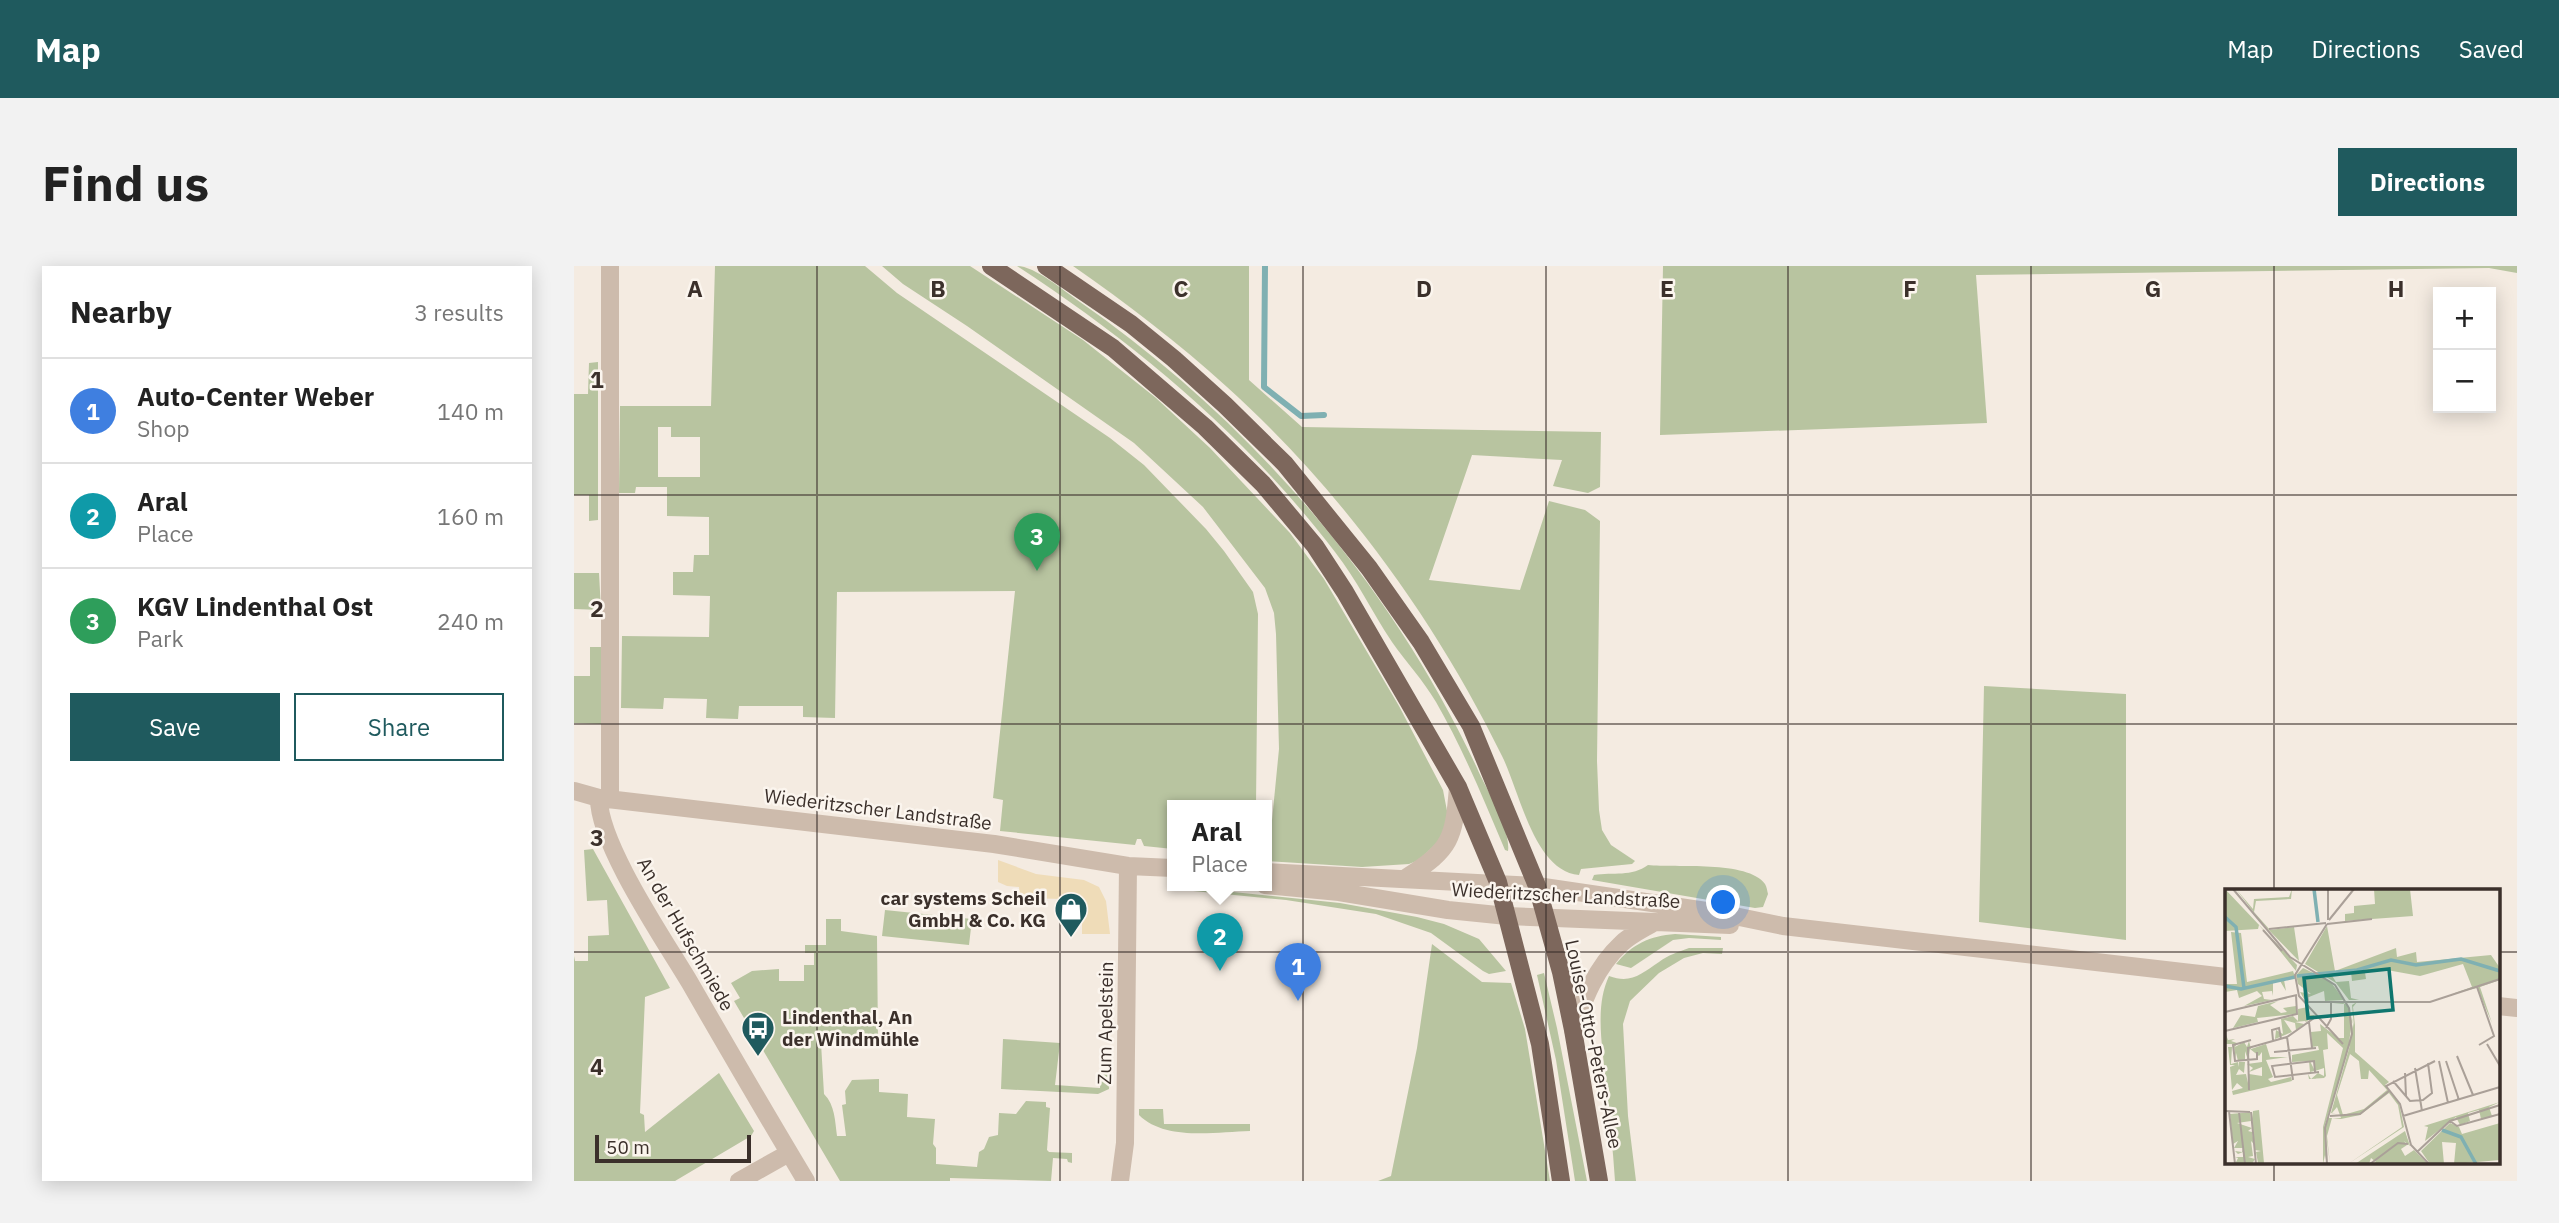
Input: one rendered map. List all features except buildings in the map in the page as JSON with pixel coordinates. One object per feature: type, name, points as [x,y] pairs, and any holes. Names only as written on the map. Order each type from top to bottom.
[{"type":"main road","points":[[991,266],[1070,317],[1123,356],[1205,427],[1263,484],[1315,546],[1345,592],[1458,787],[1499,882],[1540,1044],[1561,1181]]},
{"type":"main road","name":"Louise-Otto-Peters-Allee","points":[[1046,266],[1131,324],[1225,405],[1285,464],[1339,529],[1421,642],[1471,726],[1537,886],[1561,972],[1599,1181]]},
{"type":"street","name":"An der Hufschmiede","points":[[610,266],[605,798],[601,821],[647,911],[806,1181]]},
{"type":"street","points":[[1407,877],[1442,852],[1454,825],[1458,787]]},
{"type":"street","points":[[574,791],[605,798]]},
{"type":"street","name":"Wiederitzscher Landstraße","points":[[605,798],[994,844],[1167,870]]},
{"type":"street","name":"Zum Apelstein","points":[[1120,1181],[1125,1143],[1128,866]]},
{"type":"street","name":"Wiederitzscher Landstraße","points":[[1272,872],[1407,877],[1537,886],[1720,913],[1783,926],[2225,977]]},
{"type":"street","name":"Wiederitzscher Landstraße","points":[[1272,886],[1339,892],[1448,910],[1507,916],[1783,926]]},
{"type":"street","points":[[1573,1030],[1602,965],[1622,943],[1653,923]]},
{"type":"street","points":[[738,1181],[789,1153]]},
{"type":"green space","points":[[715,266],[865,266],[897,293],[1110,438],[1144,465],[1224,551],[1253,592],[1258,614],[1256,800],[1167,800],[1167,848],[1144,846],[1141,839],[1137,839],[1135,845],[1000,831],[1003,800],[993,798],[1015,591],[837,592],[835,718],[803,717],[803,706],[739,706],[738,719],[706,718],[707,699],[664,698],[663,709],[621,708],[622,636],[709,637],[710,596],[673,595],[673,572],[693,572],[694,555],[709,555],[709,517],[667,516],[667,487],[636,487],[635,493],[619,493],[620,406],[711,406]],"holes":[[[658,427],[671,427],[671,437],[700,437],[700,477],[658,477]]]},
{"type":"green space","points":[[882,266],[970,266],[1083,340],[1156,398],[1210,448],[1290,533],[1324,579],[1399,706],[1443,790],[1448,816],[1441,839],[1419,860],[1409,864],[1362,867],[1272,861],[1272,820],[1279,749],[1276,634],[1274,613],[1265,588],[1203,507],[1134,443],[903,284]]},
{"type":"green space","points":[[1017,266],[1032,270],[1049,280],[1142,348],[1201,398],[1257,452],[1309,509],[1358,570],[1402,633],[1442,699],[1497,809],[1506,832],[1508,851],[1505,850],[1464,756],[1436,702],[1392,642],[1343,563],[1301,510],[1228,432],[1148,361],[1062,296]]},
{"type":"green space","points":[[1073,266],[1249,266],[1249,380],[1302,427],[1601,432],[1600,487],[1588,493],[1553,486],[1562,460],[1472,455],[1429,580],[1520,590],[1549,501],[1585,510],[1600,521],[1597,761],[1599,810],[1602,830],[1611,845],[1635,861],[1632,864],[1581,869],[1579,875],[1564,870],[1551,860],[1530,828],[1502,756],[1447,655],[1416,606],[1346,513],[1309,469],[1227,387],[1152,324]]},
{"type":"green space","points":[[1663,266],[2517,266],[2517,273],[2489,268],[1976,275],[1987,423],[1660,435]]},
{"type":"green space","points":[[598,362],[598,520],[589,521],[589,495],[574,495],[574,394],[588,394],[589,363]]},
{"type":"green space","points":[[574,573],[599,573],[601,610],[574,609]]},
{"type":"green space","points":[[590,647],[601,647],[601,724],[574,723],[574,676],[590,676]]},
{"type":"green space","points":[[1984,686],[2126,694],[2126,940],[1979,922]]},
{"type":"green space","points":[[593,849],[670,988],[645,997],[640,1113],[644,1115],[645,1132],[719,1073],[754,1131],[751,1136],[675,1181],[574,1181],[574,956],[575,961],[588,961],[588,936],[609,935],[607,900],[587,901],[584,850]]},
{"type":"green space","points":[[1648,865],[1743,871],[1756,876],[1765,884],[1768,894],[1763,907],[1755,908],[1592,880],[1594,875],[1629,873]]},
{"type":"green space","points":[[1194,891],[1223,891],[1340,903],[1417,917],[1444,924],[1479,939],[1506,971],[1489,974],[1431,933],[1376,914],[1286,900]]},
{"type":"green space","points":[[885,910],[972,919],[969,945],[882,936]]},
{"type":"green space","points":[[826,919],[841,919],[841,931],[877,936],[878,1043],[821,1043],[824,1094],[832,1108],[837,1136],[846,1136],[842,1105],[846,1104],[845,1091],[852,1080],[879,1079],[879,1092],[908,1094],[907,1117],[935,1119],[933,1144],[936,1148],[936,1164],[977,1167],[979,1152],[984,1149],[989,1137],[998,1135],[999,1113],[1016,1114],[1026,1101],[1046,1102],[1046,1107],[1050,1108],[1047,1150],[1072,1153],[1072,1163],[1067,1159],[1053,1158],[1051,1181],[950,1178],[950,1181],[840,1181],[734,1001],[740,998],[731,983],[752,971],[779,969],[779,981],[804,981],[804,965],[814,965],[814,953],[805,953],[805,945],[826,945]]},
{"type":"green space","points":[[1675,934],[1721,937],[1721,940],[1673,940],[1631,968],[1616,964],[1628,951],[1642,942]]},
{"type":"green space","points":[[1432,944],[1482,982],[1511,983],[1525,1029],[1550,1181],[1378,1181],[1391,1176],[1417,1048]]},
{"type":"green space","points":[[1689,948],[1723,948],[1722,954],[1703,953],[1684,958],[1659,973],[1630,1001],[1623,1024],[1628,1116],[1636,1181],[1615,1181],[1601,1029],[1604,988],[1609,976],[1624,979],[1636,977],[1666,957]]},
{"type":"green space","points":[[1544,973],[1587,1181],[1575,1181],[1556,1060],[1537,975]]},
{"type":"green space","points":[[1003,1039],[1060,1043],[1055,1085],[1100,1088],[1102,1053],[1110,1050],[1109,1089],[1098,1094],[1001,1089]]},
{"type":"green space","points":[[1139,1109],[1163,1109],[1164,1124],[1250,1124],[1250,1131],[1176,1132],[1150,1123],[1139,1115]]},
{"type":"sand","points":[[998,860],[1036,874],[1084,880],[1099,887],[1106,901],[1110,934],[1082,934],[1082,913],[1064,899],[1020,898],[1019,887],[998,882]]},
{"type":"waterway","points":[[1265,266],[1264,387],[1301,416],[1324,415]]},
{"type":"place","name":"KGV Lindenthal Ost","points":[[1037,571]]},
{"type":"place","name":"car systems Scheil GmbH & Co. KG","points":[[1071,939]]},
{"type":"place","name":"Aral","points":[[1220,971]]},
{"type":"place","name":"Auto-Center Weber","points":[[1298,1001]]},
{"type":"place","name":"Lindenthal, An der Windmühle","points":[[758,1058]]}]
